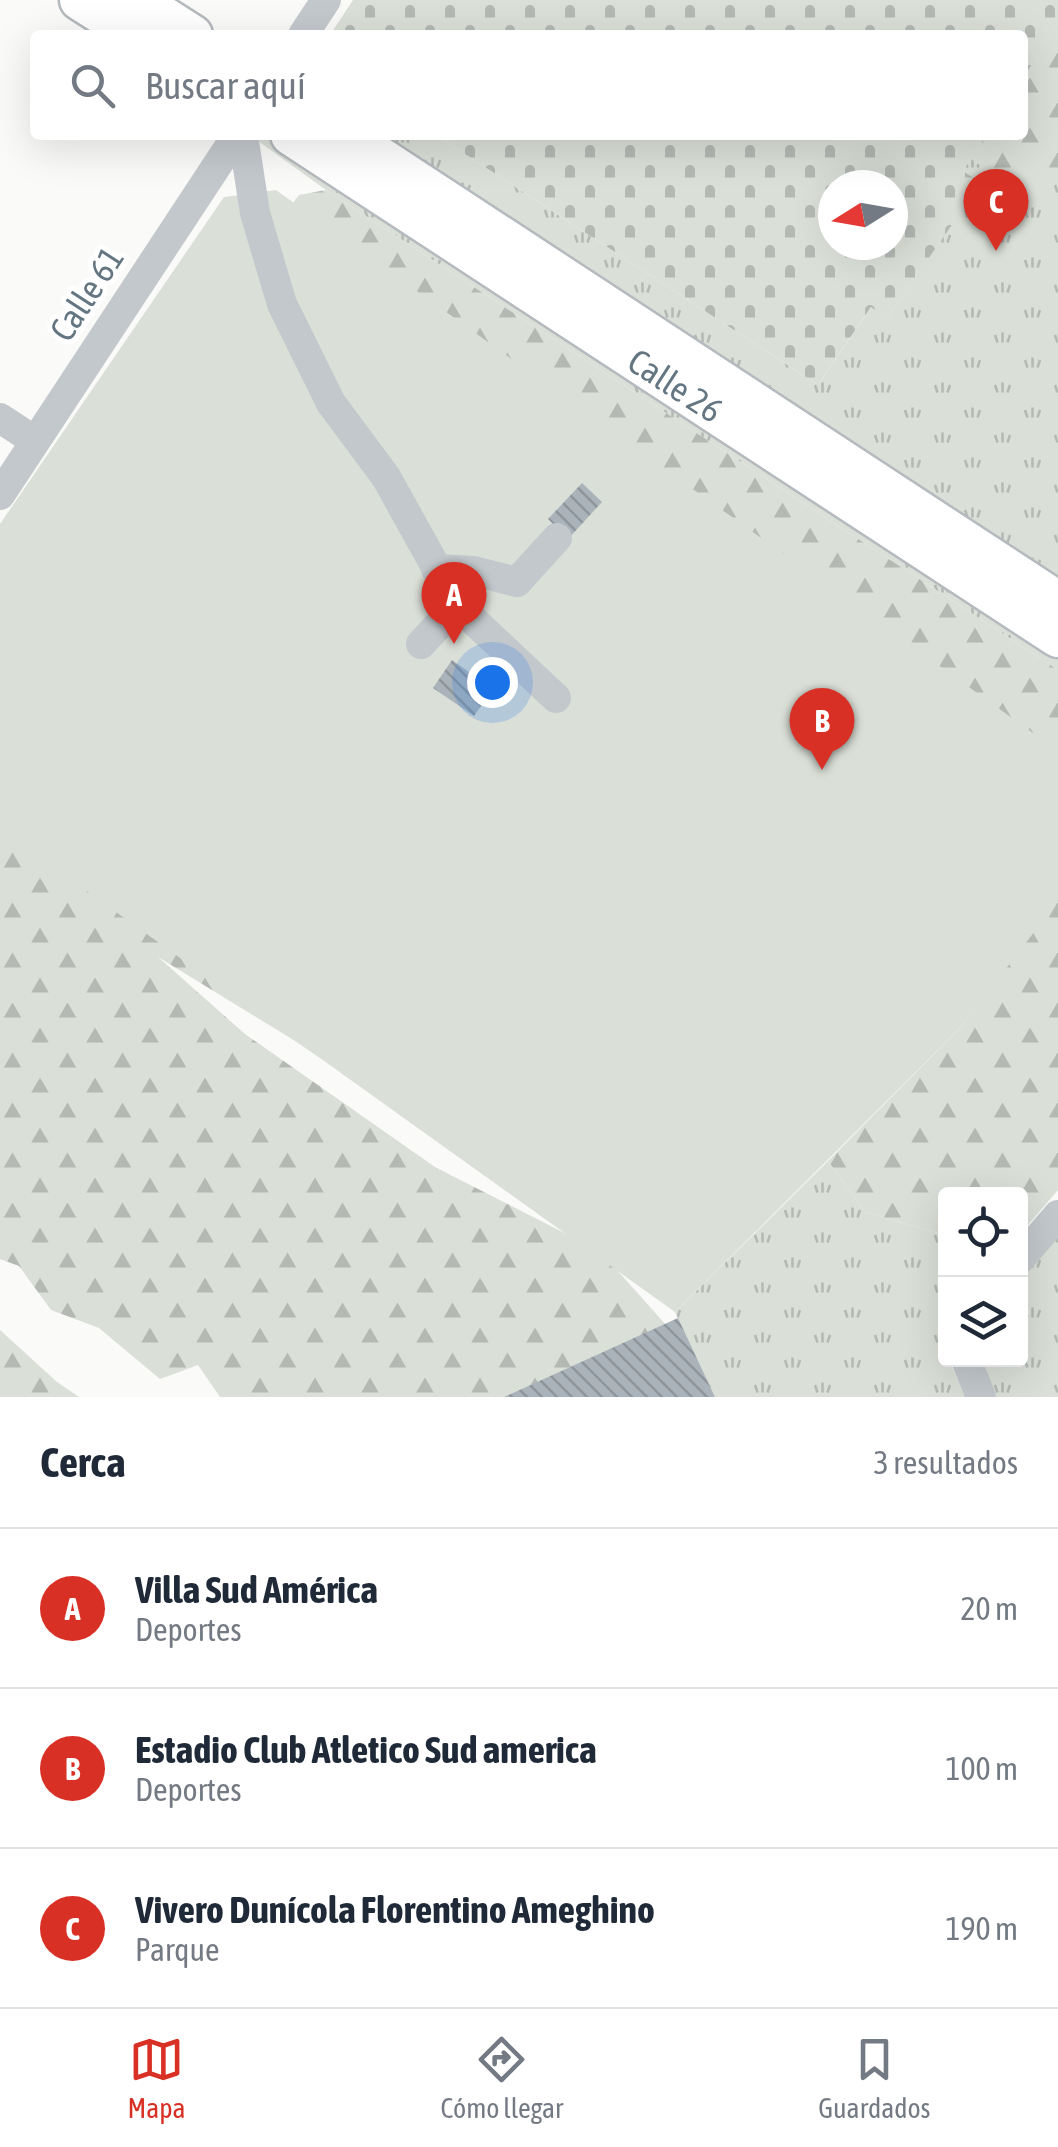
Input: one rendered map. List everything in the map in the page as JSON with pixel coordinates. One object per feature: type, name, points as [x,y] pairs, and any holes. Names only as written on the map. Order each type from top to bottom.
[{"type":"main road","points":[[80,0],[127,30]]},
{"type":"main road","points":[[137,0],[184,30]]},
{"type":"main road","name":"Calle 26","points":[[300,140],[1058,637]]},
{"type":"main road","name":"Calle 26","points":[[354,140],[1058,602]]},
{"type":"street","points":[[306,30],[326,0]]},
{"type":"street","name":"Calle 61","points":[[0,495],[237,140]]},
{"type":"street","points":[[241,140],[255,213],[282,304],[331,403],[386,477],[457,605],[556,698]]},
{"type":"street","points":[[0,418],[36,441]]},
{"type":"street","points":[[436,569],[474,571],[516,582],[557,538]]},
{"type":"street","points":[[421,644],[457,605]]},
{"type":"street","points":[[1028,1249],[1058,1214]]},
{"type":"street","points":[[969,1367],[980,1397]]},
{"type":"green space","points":[[353,0],[1058,0],[1058,24],[1028,70],[1028,30],[333,30]]},
{"type":"green space","points":[[1058,24],[1058,587],[374,140],[444,140],[818,385],[872,306],[887,318],[980,183],[963,171],[983,140],[1028,140],[1028,70]]},
{"type":"green space","points":[[1058,24],[1058,170],[1002,172],[981,166],[971,159],[983,140],[1028,140],[1028,70]]},
{"type":"green space","points":[[257,140],[279,140],[1058,651],[1058,670],[326,190]]},
{"type":"green space","points":[[444,140],[983,140],[963,171],[981,183],[887,318],[871,307],[818,385]]},
{"type":"green space","points":[[276,190],[1058,751],[1058,901],[962,1026],[675,1312],[0,829],[0,524],[224,197]]},
{"type":"green space","points":[[326,190],[1058,670],[1058,752],[281,219],[299,195]]},
{"type":"green space","points":[[0,525],[402,1113],[292,1039],[158,957],[245,1034],[435,1167],[600,1251],[683,1344],[601,1397],[220,1397],[198,1365],[160,1379],[99,1328],[51,1310],[19,1266],[0,1259]]},
{"type":"green space","points":[[1058,898],[1058,1190],[1028,1225],[1028,1187],[938,1187],[938,1233],[865,1212],[828,1161],[962,1026]]},
{"type":"green space","points":[[828,1161],[865,1212],[938,1233],[938,1367],[952,1367],[965,1397],[715,1397],[675,1312]]},
{"type":"green space","points":[[1058,1231],[1058,1397],[992,1397],[980,1367],[1028,1367],[1028,1267]]},
{"type":"green space","points":[[0,1330],[57,1382],[79,1397],[0,1397]]},
{"type":"building","points":[[582,483],[602,502],[568,539],[548,519]]},
{"type":"building","points":[[452,660],[493,689],[474,716],[433,688]]},
{"type":"building","points":[[678,1318],[715,1397],[504,1397]]},
{"type":"place","name":"Vivero Dunícola Florentino Ameghino","points":[[996,251]]},
{"type":"place","name":"Villa Sud América","points":[[454,644]]},
{"type":"place","name":"Estadio Club Atletico Sud america","points":[[822,770]]}]
